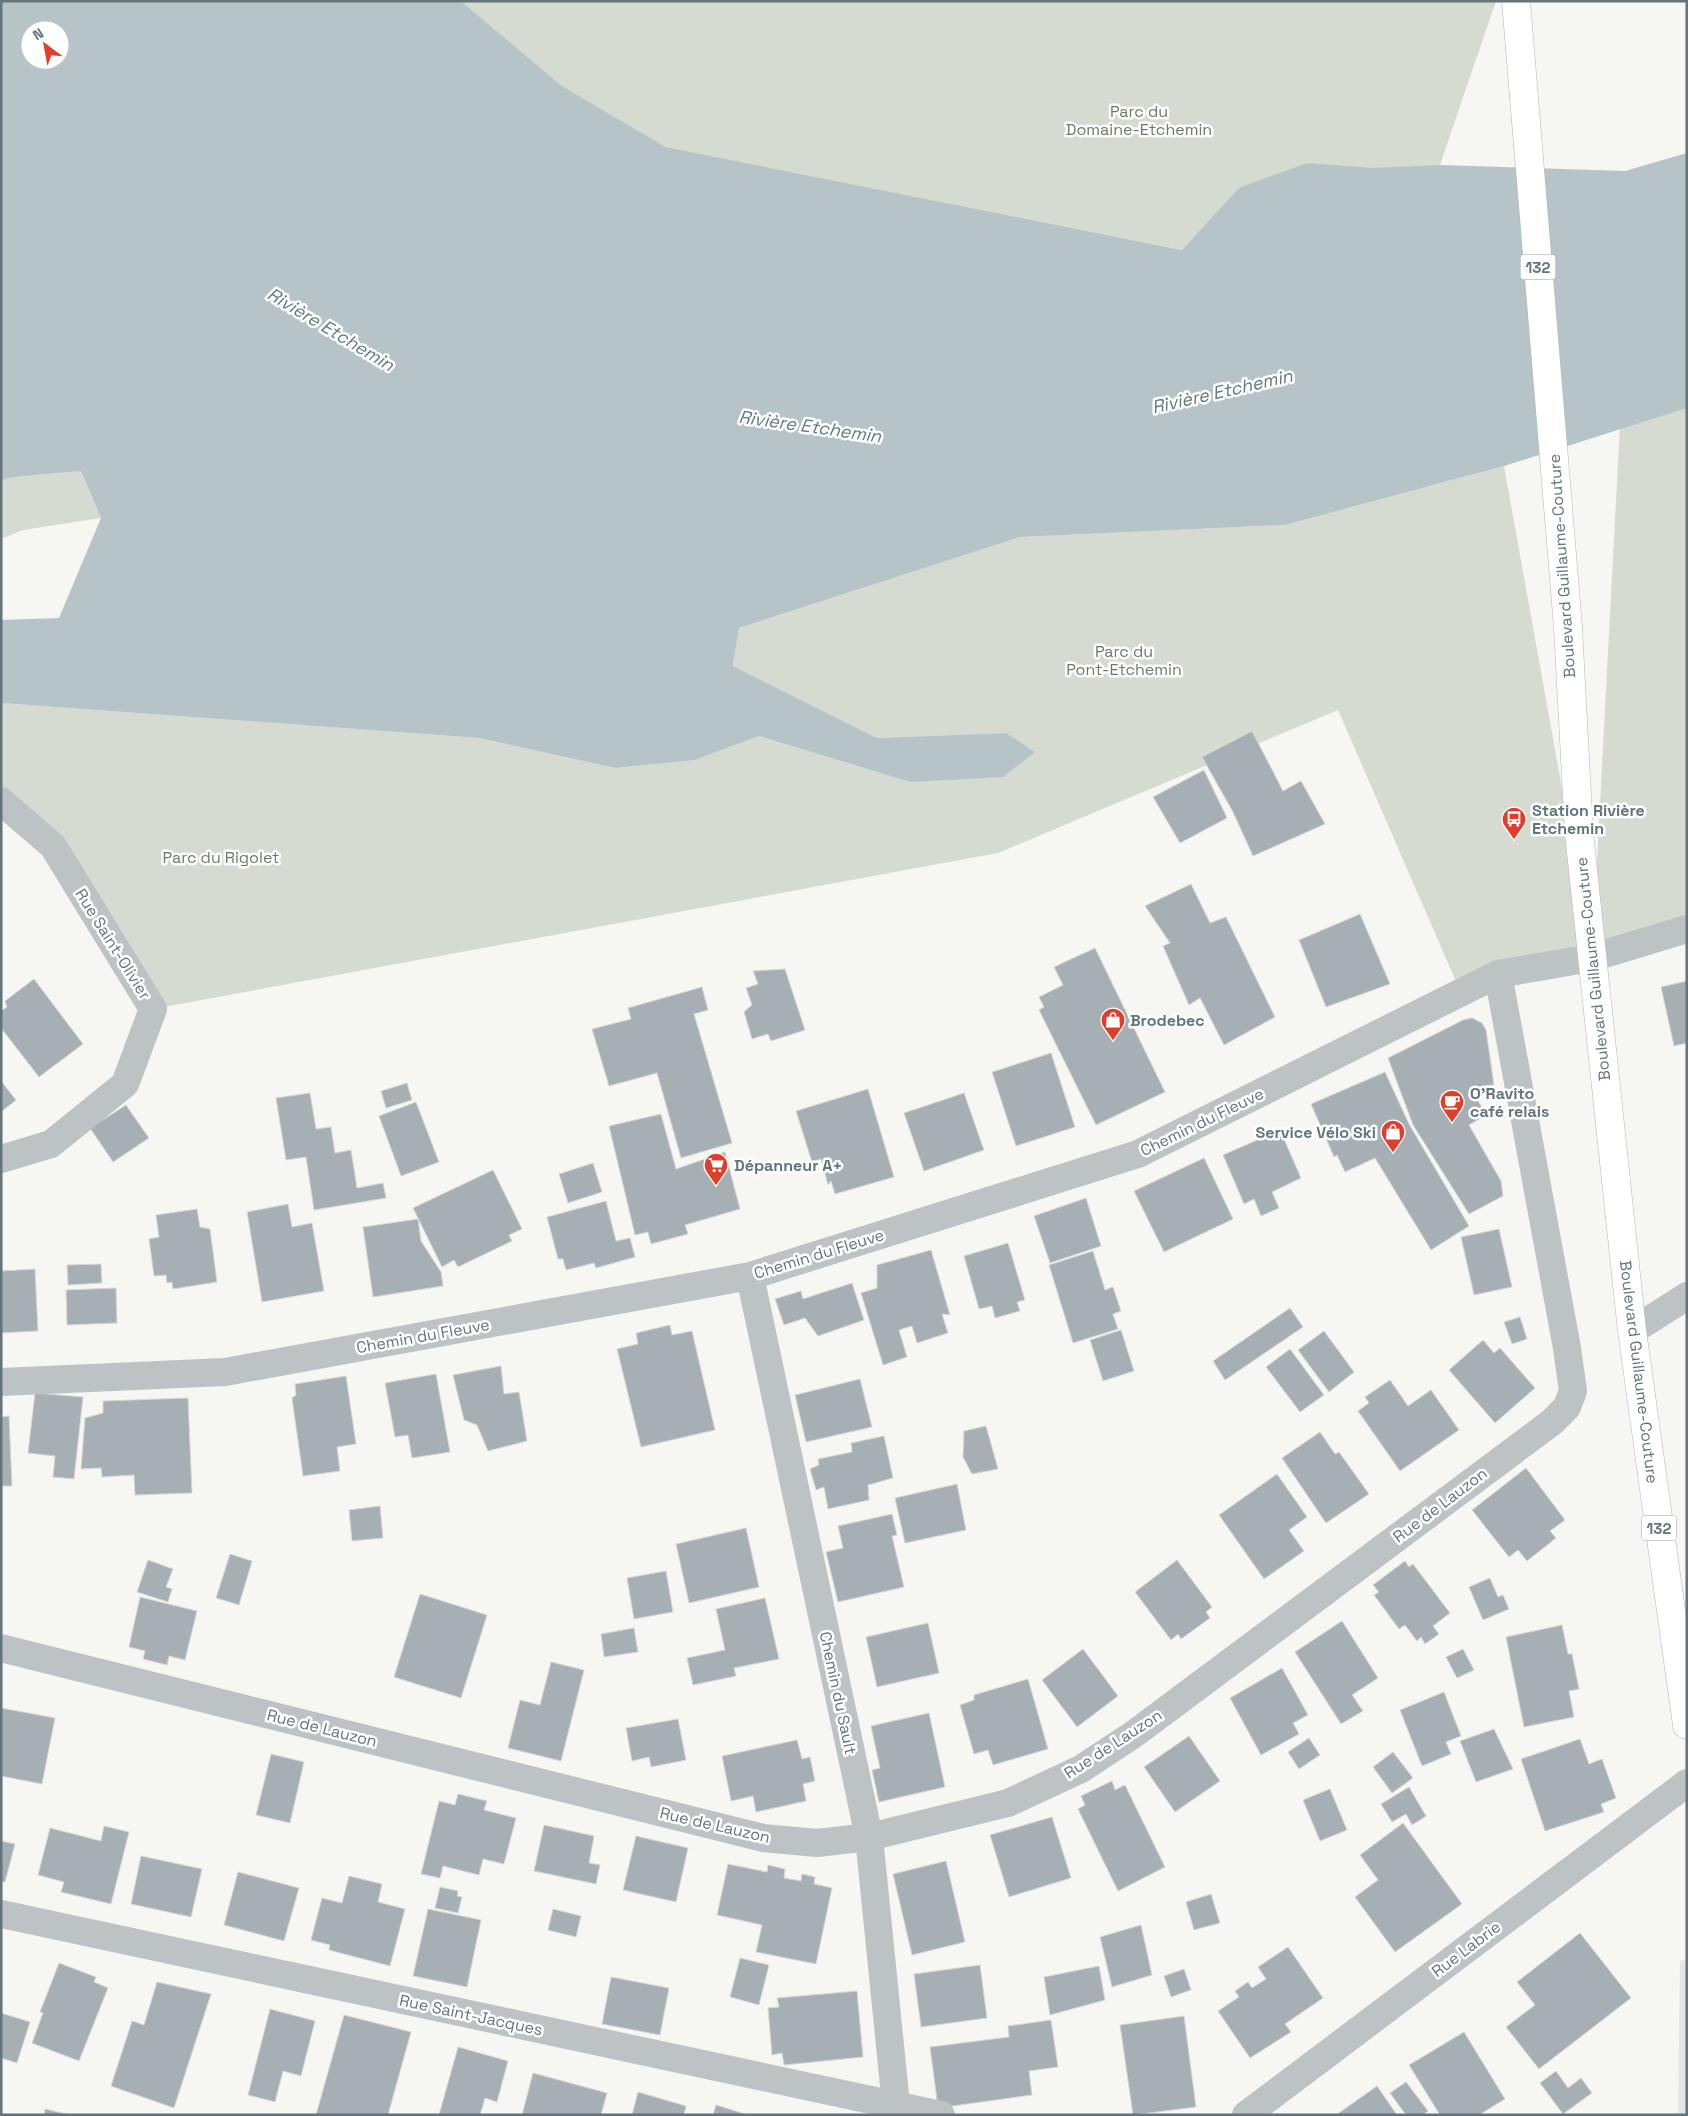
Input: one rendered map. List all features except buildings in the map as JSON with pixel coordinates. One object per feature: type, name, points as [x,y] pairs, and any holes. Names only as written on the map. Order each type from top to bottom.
[{"type":"main road","name":"Boulevard Guillaume-Couture","points":[[1516,1],[1568,627],[1579,834],[1591,958],[1632,1331],[1687,1724]]},
{"type":"street","name":"Rue Saint-Olivier","points":[[1,801],[53,846],[153,1009],[125,1084],[50,1144],[1,1159]]},
{"type":"street","name":"Chemin du Fleuve","points":[[1,1382],[225,1372],[750,1276],[1138,1154],[1498,974],[1591,958],[1687,930]]},
{"type":"street","name":"Rue de Lauzon","points":[[1,1648],[763,1838],[816,1843],[869,1838],[1008,1803],[1081,1769],[1142,1728],[1552,1422],[1567,1407],[1573,1391],[1567,1348],[1498,974]]},
{"type":"street","name":"Chemin du Sault","points":[[750,1276],[869,1838],[894,2110]]},
{"type":"street","points":[[1632,1331],[1687,1296]]},
{"type":"street","name":"Rue Labrie","points":[[1246,2115],[1687,1782]]},
{"type":"street","name":"Rue Saint-Jacques","points":[[1,1914],[894,2110],[940,2115]]},
{"type":"shaded area","points":[[1687,1959],[1687,2115],[1678,2115],[1680,1961]]},
{"type":"green space","name":"Parc du Domaine-Etchemin","points":[[461,1],[1496,1],[1440,165],[1183,250],[666,147],[562,86]]},
{"type":"green space","points":[[1687,406],[1687,929],[1461,993],[1338,710],[998,853],[153,1009],[53,846],[1,801],[1,703],[479,738],[615,768],[695,760],[759,736],[910,782],[1006,733],[877,738],[733,666],[739,628],[1020,537],[1285,525],[1504,466],[1592,955],[1620,425]]},
{"type":"green space","points":[[81,471],[101,518],[23,530],[1,539],[1,480],[14,477]]},
{"type":"water","name":"Rivière Etchemin","points":[[1,1],[461,1],[562,86],[666,147],[1182,250],[1239,188],[1307,163],[1372,168],[1440,165],[1625,171],[1687,153],[1687,408],[1504,466],[1285,525],[1020,537],[739,628],[733,666],[877,738],[1006,733],[1035,752],[1003,777],[910,782],[759,736],[695,760],[615,768],[479,738],[1,703],[1,620],[59,618],[101,518],[81,471],[14,477],[1,480]]},
{"type":"place","name":"Station Rivière Etchemin","points":[[1514,840]]},
{"type":"place","name":"Brodebec","points":[[1113,1041]]},
{"type":"place","name":"O'Ravito café relais","points":[[1452,1123]]},
{"type":"place","name":"Service Vélo Ski","points":[[1393,1153]]},
{"type":"place","name":"Dépanneur A+","points":[[716,1186]]},
{"type":"park label","name":"Parc du Pont-Etchemin","points":[[1124,660]]},
{"type":"park label","name":"Parc du Rigolet","points":[[221,857]]}]
